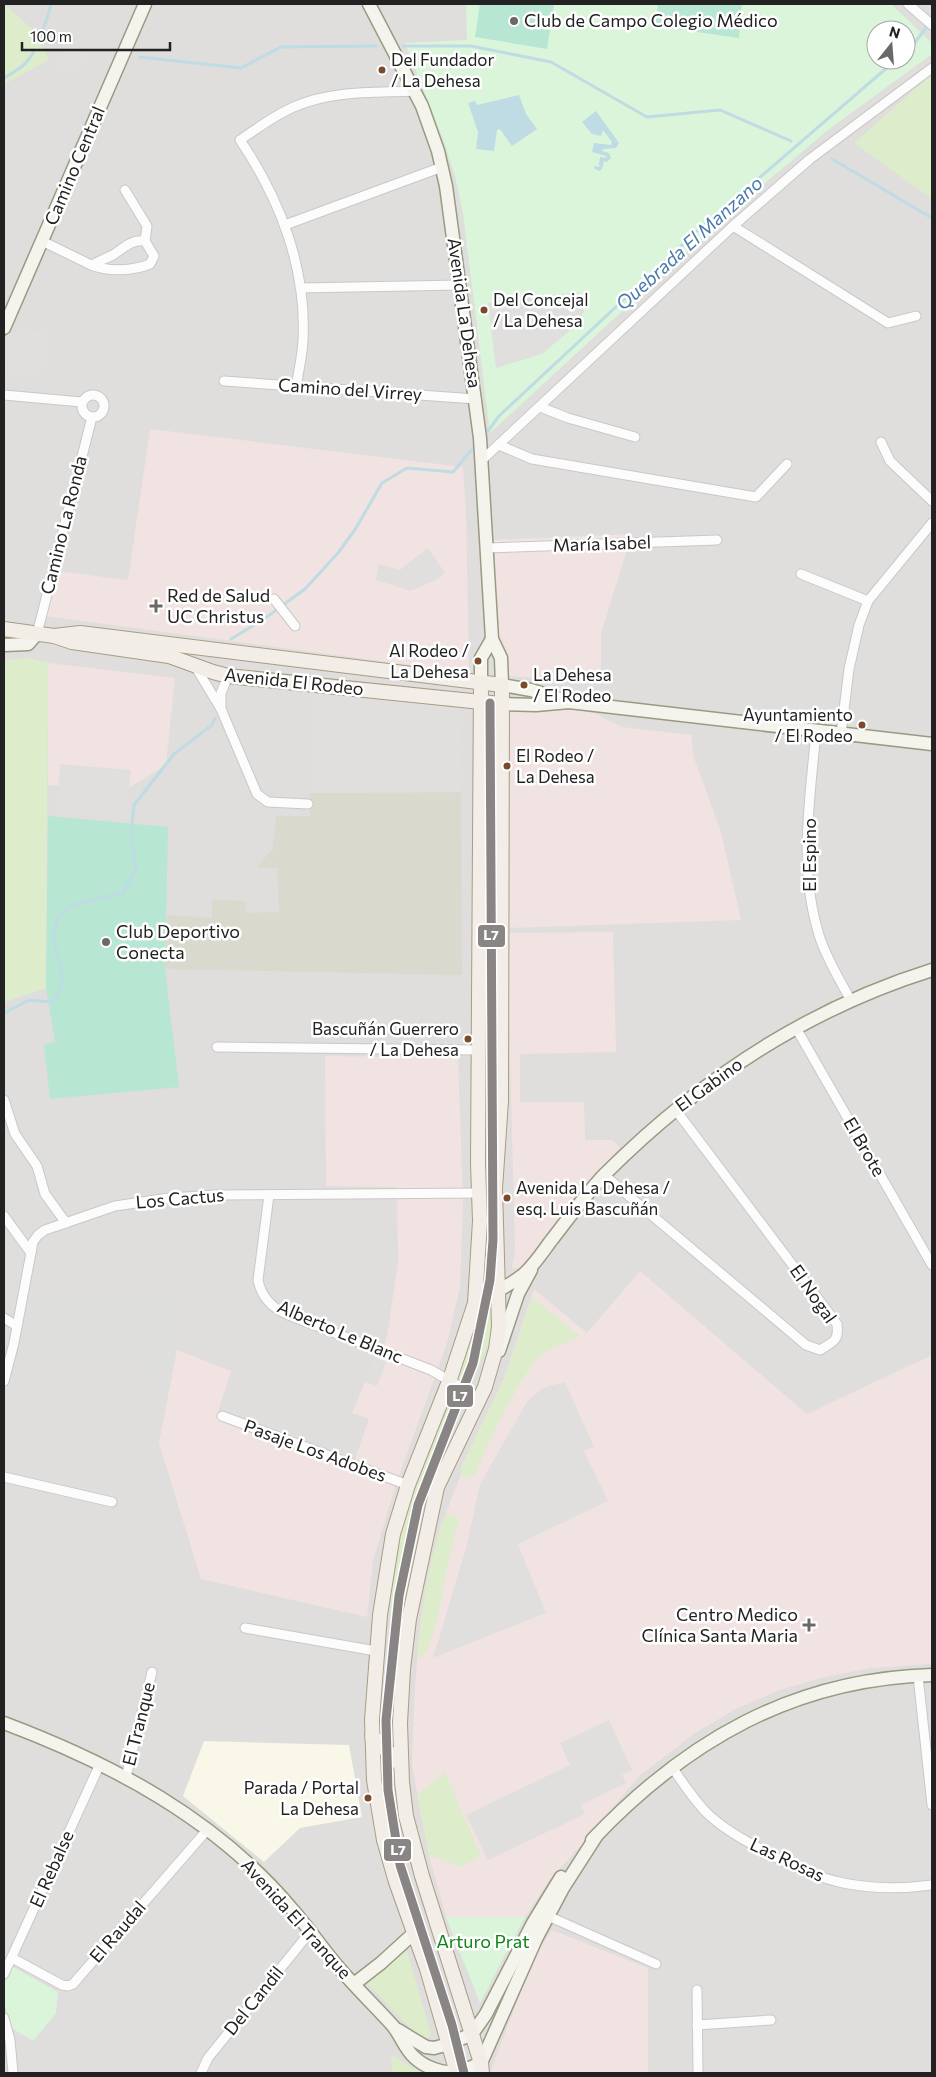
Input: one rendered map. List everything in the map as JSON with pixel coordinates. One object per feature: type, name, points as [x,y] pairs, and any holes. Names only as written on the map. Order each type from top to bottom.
[{"type":"main road","name":"Camino Central","points":[[4,328],[145,4]]},
{"type":"main road","name":"Avenida La Dehesa","points":[[369,4],[415,91],[428,121],[442,167],[476,399],[482,460],[492,639],[501,658],[501,1101],[495,1189],[499,1328],[488,1377],[436,1487],[409,1619],[403,1669],[400,1723],[401,1764],[406,1816],[422,1876],[482,2068]]},
{"type":"main road","name":"Avenida El Rodeo","points":[[4,629],[54,636],[72,642],[169,656],[228,676],[502,704],[536,705],[569,702]]},
{"type":"main road","name":"Avenida El Rodeo","points":[[54,636],[80,633],[480,682],[531,690],[569,702],[932,744]]},
{"type":"main road","points":[[4,645],[28,644],[37,634]]},
{"type":"main road","name":"Avenida La Dehesa","points":[[457,2073],[433,1985],[384,1840],[376,1790],[372,1736],[376,1651],[388,1561],[408,1485],[450,1380],[475,1303],[479,1265],[480,682],[481,658],[492,639]]},
{"type":"main road","points":[[373,691],[387,684],[388,678],[382,670]]},
{"type":"main road","name":"El Gabino","points":[[475,1303],[523,1275],[604,1175],[675,1109],[728,1070],[796,1028],[851,1001],[895,982],[932,970]]},
{"type":"main road","name":"El Gabino","points":[[488,1377],[518,1294],[533,1265]]},
{"type":"main road","points":[[472,2034],[486,2014],[546,1901],[572,1862],[633,1799],[672,1767],[726,1731],[776,1706],[846,1685],[932,1675]]},
{"type":"main road","name":"Avenida El Tranque","points":[[4,1724],[100,1764],[126,1777],[168,1801],[208,1829],[273,1887],[354,1984],[395,2029],[414,2058],[437,2070],[457,2073]]},
{"type":"main road","points":[[372,1736],[401,1764]]},
{"type":"main road","points":[[457,2073],[482,2068],[520,1972],[548,1916],[597,1835]]},
{"type":"main road","points":[[354,1984],[414,1933]]},
{"type":"main road","name":"Avenida El Tranque","points":[[395,2029],[426,2047],[434,2048],[472,2034]]},
{"type":"street","points":[[908,4],[932,25]]},
{"type":"street","points":[[482,460],[733,226],[810,159],[932,68]]},
{"type":"street","points":[[296,386],[303,341],[300,288],[285,225],[263,176],[240,140],[271,119],[310,101],[340,94],[415,91]]},
{"type":"street","points":[[285,225],[442,167]]},
{"type":"street","points":[[42,241],[99,268],[125,270],[150,264],[154,256],[145,241],[147,226],[125,190]]},
{"type":"street","points":[[733,226],[888,323],[916,316]]},
{"type":"street","points":[[91,265],[114,254],[130,243],[139,240],[145,241]]},
{"type":"street","points":[[300,288],[460,285]]},
{"type":"street","name":"Camino del Virrey","points":[[224,381],[476,399]]},
{"type":"street","name":"Camino La Ronda","points":[[4,394],[82,402],[84,398],[93,394],[102,397],[105,406],[101,415],[92,417],[37,634]]},
{"type":"street","points":[[82,402],[82,409],[92,417]]},
{"type":"street","points":[[540,407],[568,418],[636,437]]},
{"type":"street","points":[[880,442],[890,461],[932,502]]},
{"type":"street","points":[[499,445],[532,459],[756,497],[787,464]]},
{"type":"street","points":[[841,734],[850,669],[859,625],[868,601],[932,523]]},
{"type":"street","name":"María Isabel","points":[[487,548],[717,540]]},
{"type":"street","points":[[801,574],[868,601]]},
{"type":"street","points":[[278,604],[295,626]]},
{"type":"street","points":[[195,666],[220,709],[254,789],[260,797],[272,803],[308,804]]},
{"type":"street","points":[[220,709],[223,687],[228,676]]},
{"type":"street","name":"El Espino","points":[[816,730],[806,845],[808,890],[824,947],[851,1001]]},
{"type":"street","name":"El Brote","points":[[796,1028],[932,1265]]},
{"type":"street","points":[[217,1047],[479,1050]]},
{"type":"street","points":[[4,1100],[15,1134],[37,1166],[45,1194],[66,1223]]},
{"type":"street","name":"El Nogal","points":[[604,1175],[806,1345],[820,1350],[834,1341],[837,1337],[837,1324],[675,1109]]},
{"type":"street","name":"Los Cactus","points":[[4,1380],[17,1326],[33,1242],[38,1235],[66,1223],[115,1206],[142,1201],[196,1196],[479,1193]]},
{"type":"street","name":"Alberto Le Blanc","points":[[269,1194],[258,1280],[260,1290],[268,1302],[286,1314],[432,1370],[468,1392],[475,1407]]},
{"type":"street","points":[[4,1216],[31,1253]]},
{"type":"street","points":[[4,1318],[17,1326]]},
{"type":"street","name":"Pasaje Los Adobes","points":[[222,1416],[408,1485]]},
{"type":"street","points":[[4,1477],[112,1502]]},
{"type":"street","points":[[245,1628],[376,1651]]},
{"type":"street","name":"El Tranque","points":[[126,1777],[152,1672]]},
{"type":"street","points":[[918,1676],[932,1805]]},
{"type":"street","name":"El Rebalse","points":[[4,1974],[100,1764]]},
{"type":"street","name":"Las Rosas","points":[[672,1767],[708,1814],[728,1831],[795,1868],[829,1881],[870,1888],[908,1888],[932,1885]]},
{"type":"street","name":"El Raudal","points":[[12,1958],[62,1985],[74,1984],[208,1829]]},
{"type":"street","points":[[548,1916],[656,1964]]},
{"type":"street","name":"Del Candil","points":[[201,2073],[208,2058],[310,1932]]},
{"type":"street","points":[[697,1990],[698,2073]]},
{"type":"street","points":[[4,2018],[10,2040],[13,2073]]},
{"type":"street","points":[[697,2025],[771,2020]]},
{"type":"shaded area","points":[[4,4],[932,4],[932,2073],[4,2073]]},
{"type":"shaded area","points":[[68,45],[88,53],[78,75],[58,68]]},
{"type":"shaded area","points":[[578,292],[584,312],[574,327],[542,354],[496,368],[488,303]]},
{"type":"shaded area","points":[[48,331],[41,377],[4,377],[4,360],[15,334]]},
{"type":"shaded area","points":[[150,429],[463,467],[466,510],[469,673],[45,616],[57,571],[128,580]]},
{"type":"shaded area","points":[[632,534],[601,633],[601,681],[506,676],[495,653],[494,540]]},
{"type":"shaded area","points":[[428,548],[445,573],[436,580],[411,591],[376,580],[378,564],[400,570]]},
{"type":"shaded area","points":[[48,663],[175,678],[166,765],[125,790],[48,785]]},
{"type":"shaded area","points":[[312,691],[459,706],[461,792],[310,793]]},
{"type":"shaded area","points":[[503,699],[594,713],[622,727],[691,735],[694,758],[721,832],[741,920],[507,928]]},
{"type":"shaded area","points":[[60,764],[131,770],[126,820],[56,813]]},
{"type":"shaded area","points":[[461,792],[462,975],[165,969],[167,915],[212,918],[212,900],[245,901],[246,913],[279,912],[277,868],[257,867],[273,848],[276,816],[310,816],[310,793]]},
{"type":"shaded area","points":[[613,932],[616,1052],[520,1054],[520,1102],[584,1102],[585,1140],[613,1140],[620,1148],[580,1191],[526,1269],[512,1268],[515,1251],[507,933]]},
{"type":"shaded area","points":[[325,1056],[458,1058],[463,1202],[460,1287],[447,1343],[396,1484],[373,1561],[367,1617],[201,1579],[159,1443],[177,1350],[231,1371],[216,1418],[352,1468],[369,1419],[352,1413],[375,1358],[380,1359],[387,1337],[398,1261],[397,1187],[326,1186]]},
{"type":"shaded area","points":[[640,1271],[807,1414],[932,1355],[932,1664],[871,1668],[825,1677],[780,1690],[736,1709],[695,1733],[639,1776],[548,1882],[525,1917],[446,1917],[429,1855],[412,1765],[415,1685],[420,1630],[428,1576],[440,1528],[461,1474],[461,1467],[504,1379],[534,1289],[587,1333]]},
{"type":"shaded area","points":[[33,1292],[184,1292],[173,1369],[21,1355]]},
{"type":"shaded area","points":[[375,1358],[386,1362],[377,1386],[365,1382]]},
{"type":"shaded area","points":[[565,1382],[594,1447],[584,1451],[608,1501],[518,1544],[546,1613],[433,1658],[466,1548],[480,1484],[528,1400],[545,1387]]},
{"type":"shaded area","points":[[609,1720],[632,1770],[622,1775],[626,1783],[581,1805],[585,1814],[488,1860],[466,1815],[570,1765],[560,1743]]},
{"type":"shaded area","points":[[204,1741],[349,1745],[362,1817],[300,1828],[264,1862],[183,1796]]},
{"type":"shaded area","points":[[552,1930],[648,1968],[648,2073],[490,2073],[533,1959]]},
{"type":"green space","points":[[4,4],[36,32],[49,60],[4,84]]},
{"type":"green space","name":"Club de Campo Colegio Médico","points":[[466,4],[891,4],[908,20],[866,20],[866,70],[910,70],[828,130],[721,220],[490,433],[463,213],[455,176],[443,139],[405,43],[467,40]]},
{"type":"green space","name":"Club de Campo Colegio Médico","points":[[480,4],[554,5],[547,49],[475,37]]},
{"type":"green space","points":[[658,4],[742,4],[739,38],[655,26]]},
{"type":"green space","name":"Club de Campo Colegio Médico","points":[[916,28],[932,43],[932,54],[916,66]]},
{"type":"green space","points":[[932,74],[932,199],[854,143]]},
{"type":"green space","points":[[29,658],[48,663],[46,988],[4,1002],[4,660]]},
{"type":"green space","name":"Club Deportivo Conecta","points":[[48,816],[168,827],[165,969],[179,1087],[50,1099],[44,1044],[55,1042],[46,988]]},
{"type":"green space","points":[[492,1294],[494,1332],[424,1486],[409,1557],[403,1557],[394,1611],[392,1747],[385,1741],[392,1635],[390,1588],[401,1531],[417,1482],[456,1388],[478,1306]]},
{"type":"green space","points":[[532,1297],[580,1336],[543,1354],[531,1366],[503,1413],[476,1475],[468,1478],[461,1474],[461,1467],[504,1379]]},
{"type":"green space","points":[[446,1513],[459,1519],[433,1635],[429,1646],[417,1660],[426,1585],[434,1549]]},
{"type":"green space","points":[[445,1772],[481,1856],[460,1867],[429,1855],[417,1795]]},
{"type":"green space","name":"Arturo Prat","points":[[446,1917],[525,1917],[480,2003]]},
{"type":"green space","points":[[406,1947],[431,2034],[428,2038],[422,2039],[415,2033],[366,1982]]},
{"type":"green space","points":[[13,1967],[58,1992],[56,2013],[33,2041],[13,2029],[4,2004],[4,1984]]},
{"type":"green space","points":[[391,2054],[421,2073],[392,2073]]},
{"type":"water","points":[[519,95],[526,114],[537,129],[512,146],[500,129],[497,130],[494,151],[476,149],[478,132],[468,103],[475,101],[477,105]]},
{"type":"water","points":[[596,111],[619,143],[616,148],[603,149],[602,151],[609,153],[611,158],[607,162],[604,161],[602,169],[599,171],[594,166],[600,167],[600,157],[606,158],[606,156],[592,152],[594,143],[611,145],[612,142],[603,130],[601,136],[592,134],[582,122]]},
{"type":"waterway","points":[[39,39],[51,4]]},
{"type":"waterway","name":"Quebrada El Manzano","points":[[916,41],[932,19]]},
{"type":"waterway","points":[[140,57],[241,68],[281,47],[376,46]]},
{"type":"waterway","points":[[403,46],[471,46],[551,62],[647,117],[720,110],[791,141]]},
{"type":"waterway","points":[[4,78],[25,63],[34,50]]},
{"type":"waterway","name":"Quebrada El Manzano","points":[[488,431],[499,416],[693,235],[884,70]]},
{"type":"waterway","points":[[832,159],[932,218]]},
{"type":"waterway","name":"Quebrada El Manzano","points":[[231,639],[264,619],[305,589],[338,553],[356,528],[382,483],[407,468],[453,472],[473,448]]},
{"type":"waterway","name":"Quebrada El Manzano","points":[[4,1013],[29,1000],[52,1002],[58,995],[62,980],[54,940],[58,916],[73,905],[123,893],[136,870],[131,834],[134,805],[174,754],[212,725],[215,718]]},
{"type":"transit line","name":"L7","points":[[464,2073],[452,2025],[400,1865],[388,1790],[386,1720],[399,1596],[418,1505],[473,1363],[490,1280],[493,1240],[490,703]]},
{"type":"place","name":"Club de Campo Colegio Médico","points":[[514,21]]},
{"type":"place","name":"Del Fundador / La Dehesa","points":[[382,70]]},
{"type":"place","name":"Del Concejal / La Dehesa","points":[[484,310]]},
{"type":"place","name":"Red de Salud UC Christus","points":[[156,606]]},
{"type":"place","name":"Al Rodeo / La Dehesa","points":[[478,661]]},
{"type":"place","name":"La Dehesa / El Rodeo","points":[[524,685]]},
{"type":"place","name":"Ayuntamiento / El Rodeo","points":[[862,725]]},
{"type":"place","name":"El Rodeo / La Dehesa","points":[[507,766]]},
{"type":"place","name":"Club Deportivo Conecta","points":[[106,942]]},
{"type":"place","name":"Bascuñán Guerrero / La Dehesa","points":[[468,1039]]},
{"type":"place","name":"Avenida La Dehesa / esq. Luis Bascuñán","points":[[507,1198]]},
{"type":"place","name":"Centro Medico Clínica Santa Maria","points":[[809,1625]]},
{"type":"place","name":"Parada / Portal La Dehesa","points":[[368,1798]]}]
